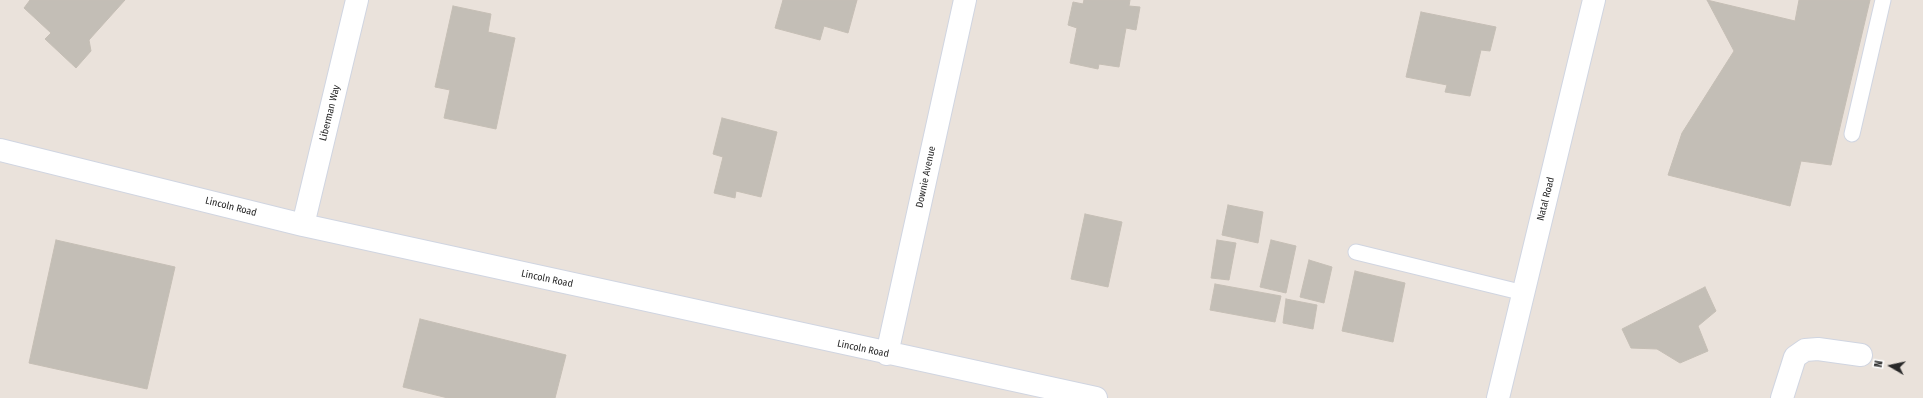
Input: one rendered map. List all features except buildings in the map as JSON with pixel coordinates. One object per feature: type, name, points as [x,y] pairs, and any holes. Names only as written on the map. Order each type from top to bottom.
[{"type":"street","name":"Liberman Way","points":[[302,225],[357,0]]},
{"type":"street","name":"Downie Avenue","points":[[888,354],[965,0]]},
{"type":"street","name":"Natal Road","points":[[1498,398],[1594,0]]},
{"type":"street","name":"Lincoln Road","points":[[0,150],[302,225],[888,354],[1096,398]]},
{"type":"street","points":[[1782,398],[1795,357],[1805,350],[1818,349],[1861,355]]},
{"type":"lane","points":[[1852,134],[1883,0]]},
{"type":"lane","points":[[1356,252],[1524,293]]}]
